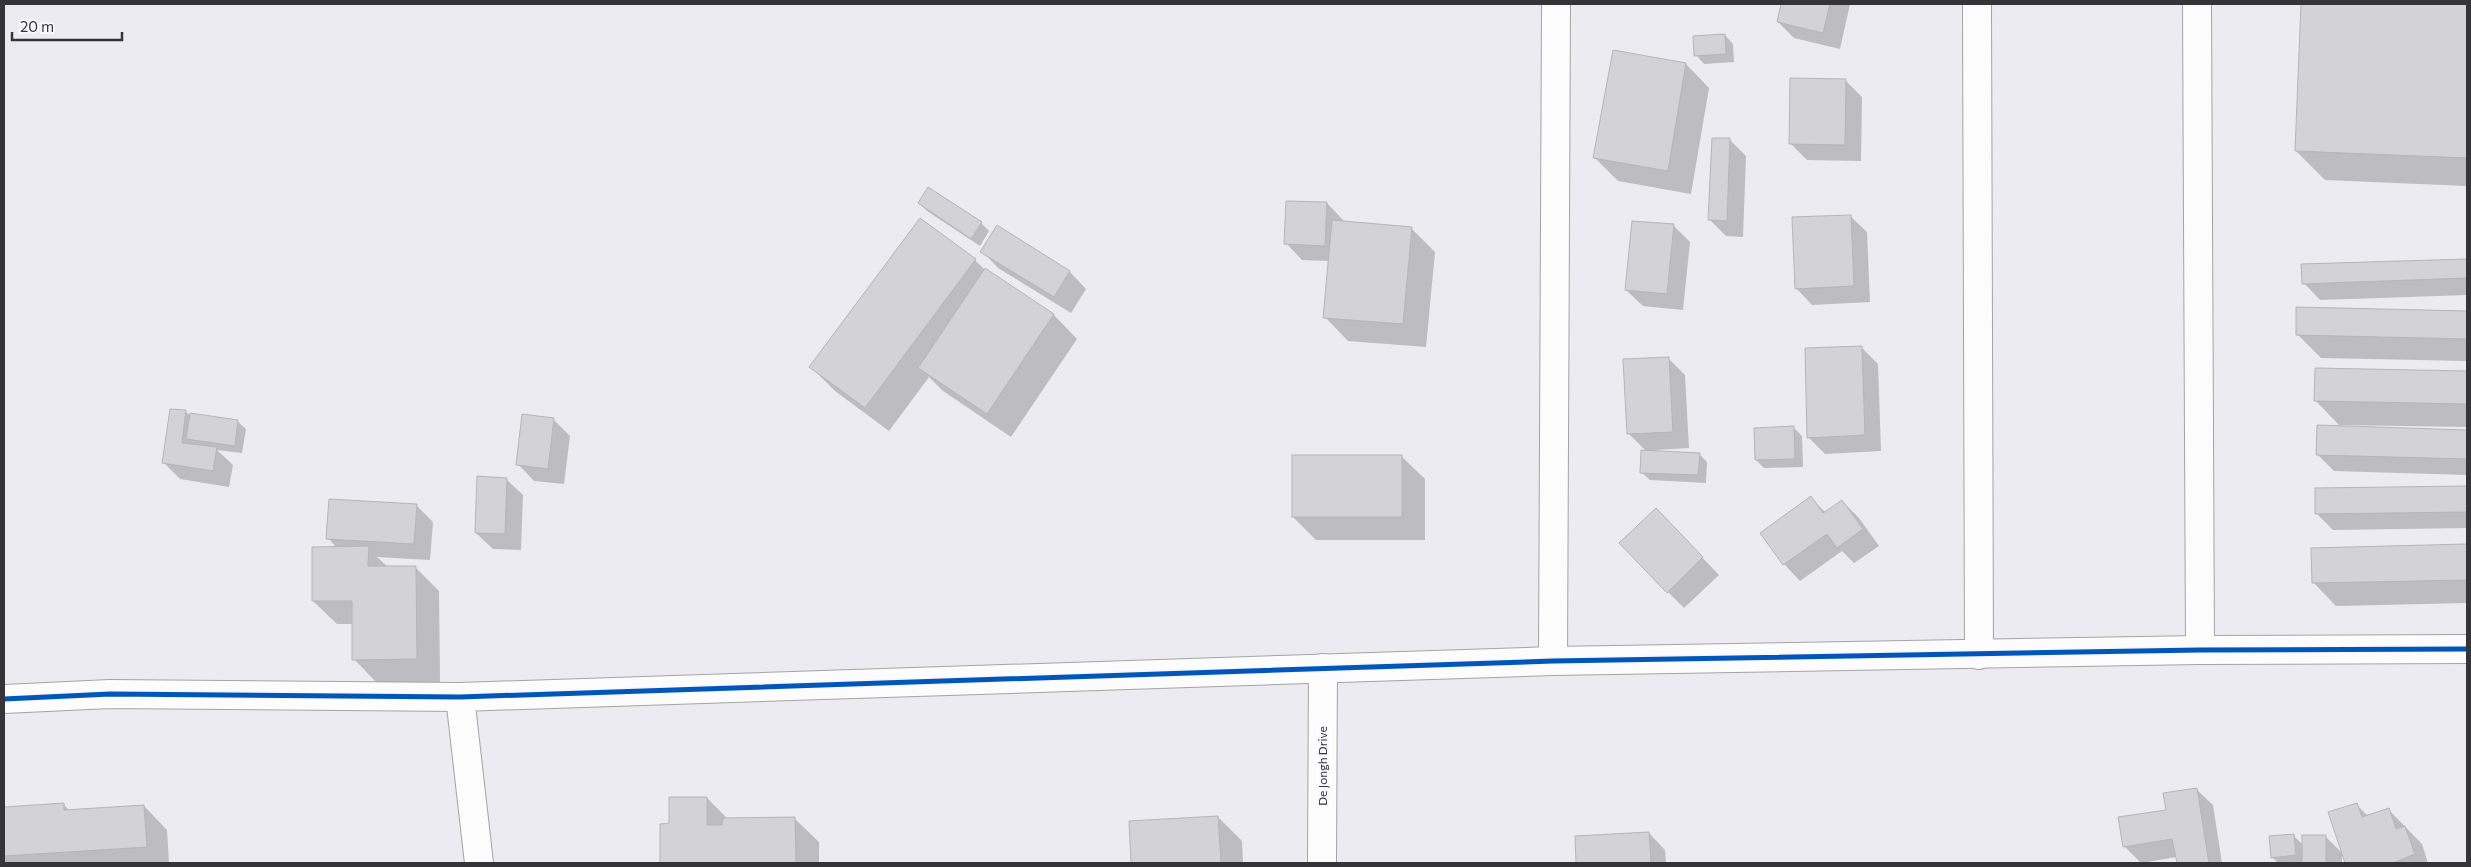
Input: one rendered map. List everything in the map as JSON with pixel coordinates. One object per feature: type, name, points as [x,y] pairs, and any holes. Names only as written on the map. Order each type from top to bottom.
[{"type":"street","points":[[1553,660],[1556,4]]},
{"type":"street","points":[[1977,4],[1979,655]]},
{"type":"street","points":[[2197,4],[2200,650]]},
{"type":"street","points":[[4,699],[110,694],[460,697],[1553,660],[1979,655],[2200,650],[2467,649]]},
{"type":"street","name":"De Jongh Drive","points":[[1322,863],[1323,668]]},
{"type":"street","points":[[460,697],[479,863]]},
{"type":"building","points":[[1781,4],[1830,4],[1823,33],[1777,22]]},
{"type":"building","points":[[2301,4],[2467,4],[2467,158],[2295,151]]},
{"type":"building","points":[[1725,34],[1726,54],[1694,56],[1693,36]]},
{"type":"building","points":[[1613,50],[1686,63],[1668,171],[1593,158]]},
{"type":"building","points":[[1790,78],[1846,79],[1845,145],[1789,144]]},
{"type":"building","points":[[1712,138],[1730,138],[1727,221],[1708,220]]},
{"type":"building","points":[[928,187],[982,222],[971,239],[918,203]]},
{"type":"building","points":[[1286,201],[1327,202],[1325,246],[1284,244]]},
{"type":"building","points":[[1851,215],[1854,286],[1795,289],[1792,217]]},
{"type":"building","points":[[920,218],[976,259],[865,408],[809,367]]},
{"type":"building","points":[[1332,220],[1412,227],[1403,324],[1323,318]]},
{"type":"building","points":[[1632,221],[1674,224],[1667,294],[1625,290]]},
{"type":"building","points":[[997,225],[1070,271],[1054,297],[980,252]]},
{"type":"building","points":[[2467,259],[2467,278],[2302,284],[2301,264]]},
{"type":"building","points":[[985,268],[1054,314],[987,414],[918,368]]},
{"type":"building","points":[[2296,307],[2467,311],[2467,339],[2296,335]]},
{"type":"building","points":[[1862,346],[1865,435],[1807,438],[1805,348]]},
{"type":"building","points":[[1669,357],[1673,432],[1627,434],[1623,359]]},
{"type":"building","points":[[2315,368],[2467,371],[2467,404],[2314,401]]},
{"type":"building","points":[[170,409],[186,410],[182,443],[217,447],[213,471],[162,463]]},
{"type":"building","points":[[190,413],[238,420],[235,446],[186,439]]},
{"type":"building","points":[[522,414],[554,418],[548,469],[516,465]]},
{"type":"building","points":[[2317,425],[2467,430],[2467,459],[2316,455]]},
{"type":"building","points":[[1794,426],[1795,459],[1755,460],[1754,428]]},
{"type":"building","points":[[1641,450],[1700,453],[1698,475],[1640,473]]},
{"type":"building","points":[[1292,455],[1402,455],[1402,517],[1292,517]]},
{"type":"building","points":[[477,476],[507,478],[505,534],[475,533]]},
{"type":"building","points":[[2467,486],[2467,512],[2315,514],[2315,488]]},
{"type":"building","points":[[1811,496],[1823,513],[1842,500],[1863,529],[1837,548],[1827,534],[1783,565],[1760,533]]},
{"type":"building","points":[[329,499],[417,504],[414,544],[326,539]]},
{"type":"building","points":[[1656,508],[1703,557],[1667,593],[1619,543]]},
{"type":"building","points":[[2467,544],[2467,580],[2312,583],[2311,548]]},
{"type":"building","points":[[369,546],[368,566],[416,566],[417,659],[352,660],[352,601],[312,601],[312,547]]},
{"type":"building","points":[[2197,788],[2209,863],[2177,863],[2172,839],[2123,847],[2118,817],[2166,810],[2163,793]]},
{"type":"building","points":[[669,797],[707,797],[707,825],[722,825],[723,818],[795,817],[796,863],[660,863],[660,824],[669,823]]},
{"type":"building","points":[[64,803],[64,810],[144,805],[147,847],[4,856],[4,807]]},
{"type":"building","points":[[2357,803],[2362,817],[2389,808],[2396,829],[2405,826],[2415,854],[2393,863],[2345,863],[2328,812]]},
{"type":"building","points":[[1218,816],[1221,863],[1131,863],[1129,821]]},
{"type":"building","points":[[1649,832],[1651,863],[1576,863],[1575,836]]},
{"type":"building","points":[[2294,834],[2296,855],[2271,858],[2269,836]]},
{"type":"building","points":[[2302,835],[2326,835],[2326,863],[2302,863]]},
{"type":"cycle path","points":[[4,699],[110,694],[460,697],[1553,661],[2200,650],[2467,649]]}]
